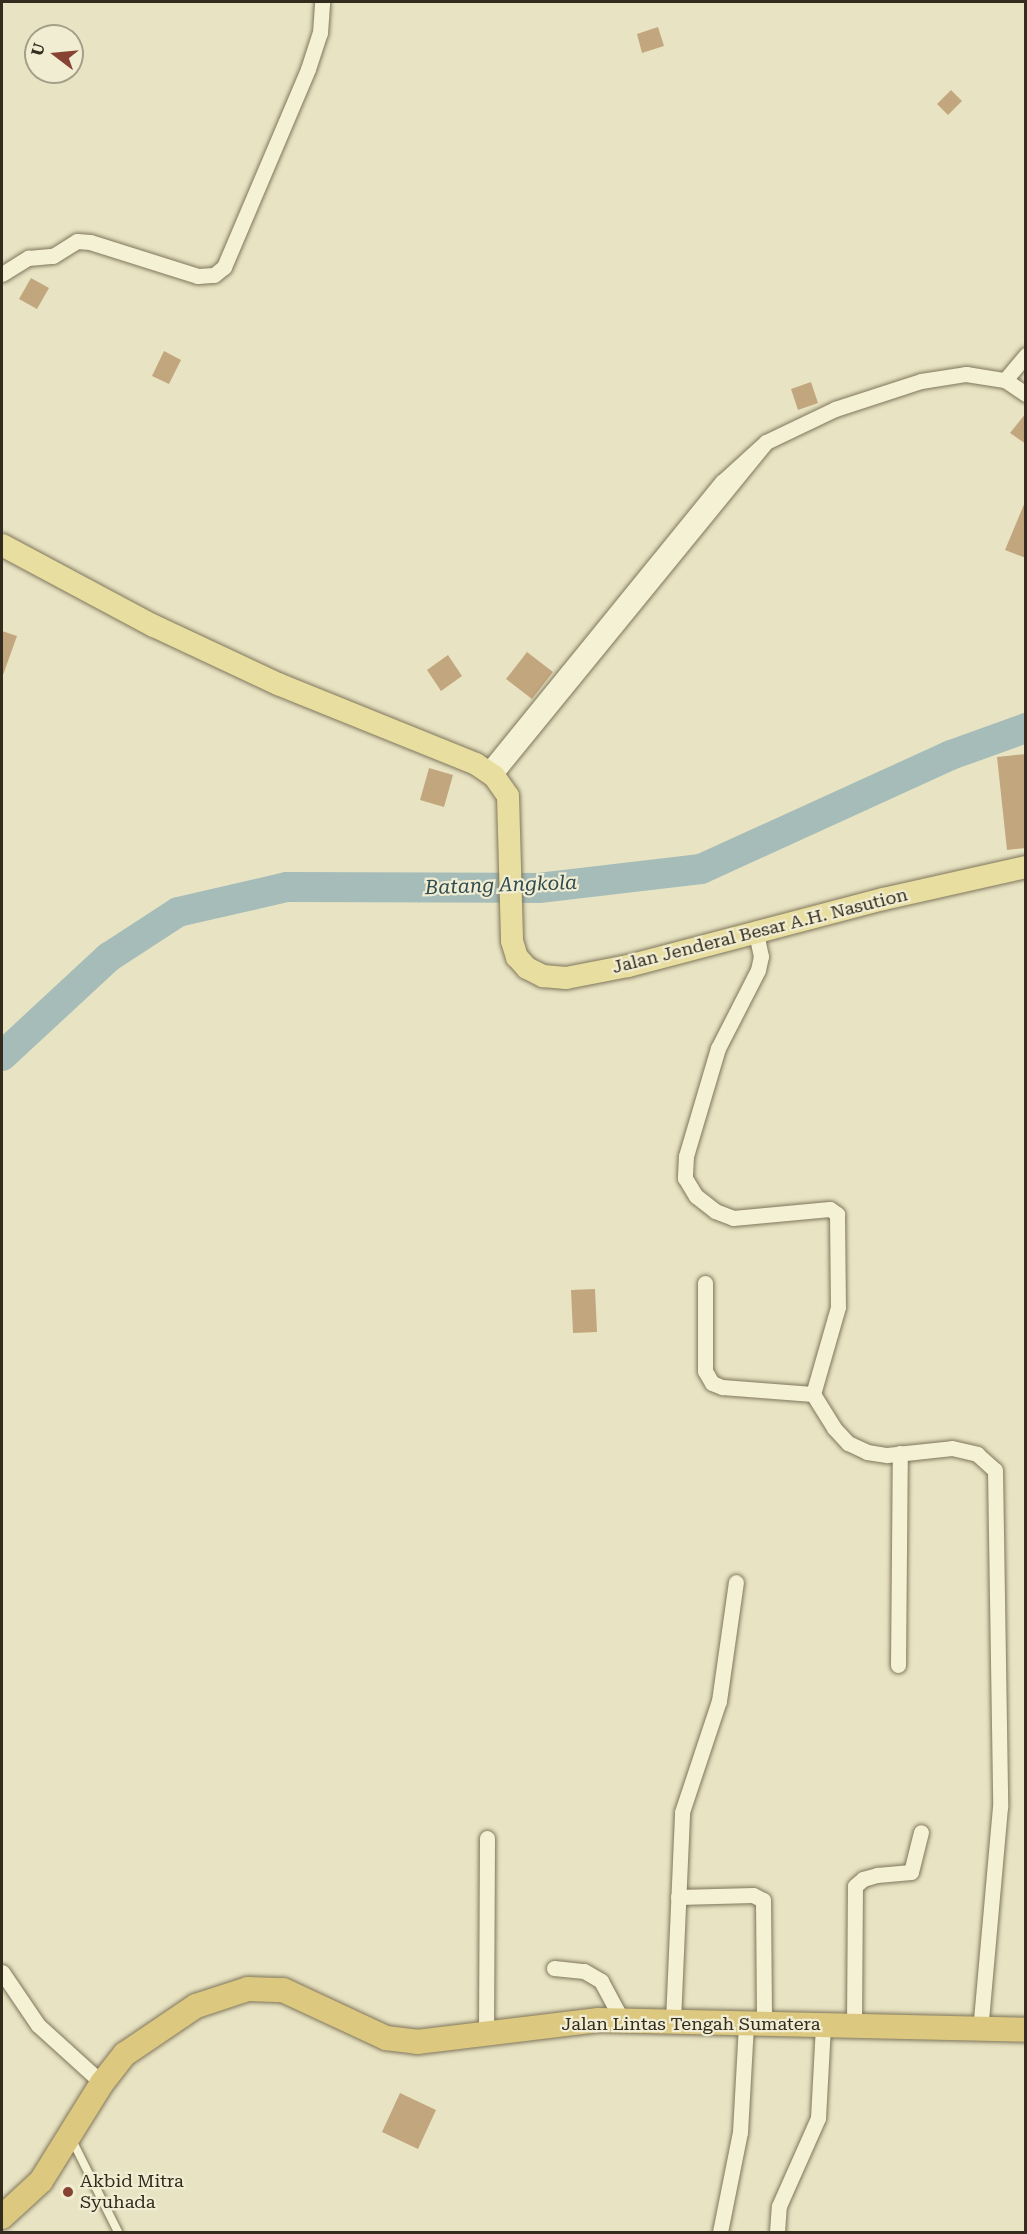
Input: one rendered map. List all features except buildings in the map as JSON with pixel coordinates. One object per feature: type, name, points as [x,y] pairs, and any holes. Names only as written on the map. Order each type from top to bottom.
[{"type":"highway","name":"Jalan Lintas Tengah Sumatera","points":[[2,2217],[41,2181],[102,2083],[125,2054],[159,2028],[196,2006],[248,1989],[283,1990],[386,2038],[417,2042],[550,2023],[622,2020],[1026,2030]]},
{"type":"main road","points":[[2,545],[164,631],[278,684],[476,764],[490,774]]},
{"type":"main road","name":"Jalan Jenderal Besar A.H. Nasution","points":[[490,774],[508,796],[511,831],[512,941],[517,957],[527,968],[543,976],[566,978],[756,933],[884,899],[1026,867]]},
{"type":"street","points":[[2,274],[28,258],[53,256],[77,241],[90,242],[198,276],[214,275],[224,267],[308,69],[320,33],[322,2]]},
{"type":"street","points":[[1005,380],[1026,355]]},
{"type":"street","points":[[490,774],[766,442],[836,409],[913,383],[966,374],[1005,380],[1026,394]]},
{"type":"street","points":[[756,933],[761,956],[759,970],[718,1048],[686,1156],[686,1178],[696,1196],[708,1206],[733,1218],[830,1209],[837,1214],[838,1307],[813,1394]]},
{"type":"street","points":[[705,1283],[705,1371],[712,1383],[722,1387],[813,1394]]},
{"type":"street","points":[[813,1394],[848,1443],[877,1455],[964,1450],[990,1462],[996,1476],[1000,1807],[980,2029]]},
{"type":"street","points":[[898,1665],[900,1453]]},
{"type":"street","points":[[673,2022],[682,1812],[719,1701],[735,1582]]},
{"type":"street","points":[[854,2026],[855,1886],[863,1879],[877,1875],[911,1872],[921,1832]]},
{"type":"street","points":[[486,2032],[487,1838]]},
{"type":"street","points":[[678,1897],[753,1895],[762,1900],[755,2023],[740,2132],[720,2232]]},
{"type":"street","points":[[554,1968],[584,1971],[601,1981],[622,2020]]},
{"type":"street","points":[[2,1972],[38,2025],[102,2083]]},
{"type":"street","points":[[777,2232],[779,2206],[818,2118],[823,2025]]},
{"type":"lane","points":[[69,2135],[118,2232]]},
{"type":"waterway","name":"Batang Angkola","points":[[2,1056],[109,957],[178,912],[287,887],[539,888],[701,869],[951,755],[1026,728]]},
{"type":"place","name":"Akbid Mitra Syuhada","points":[[68,2192]]}]
